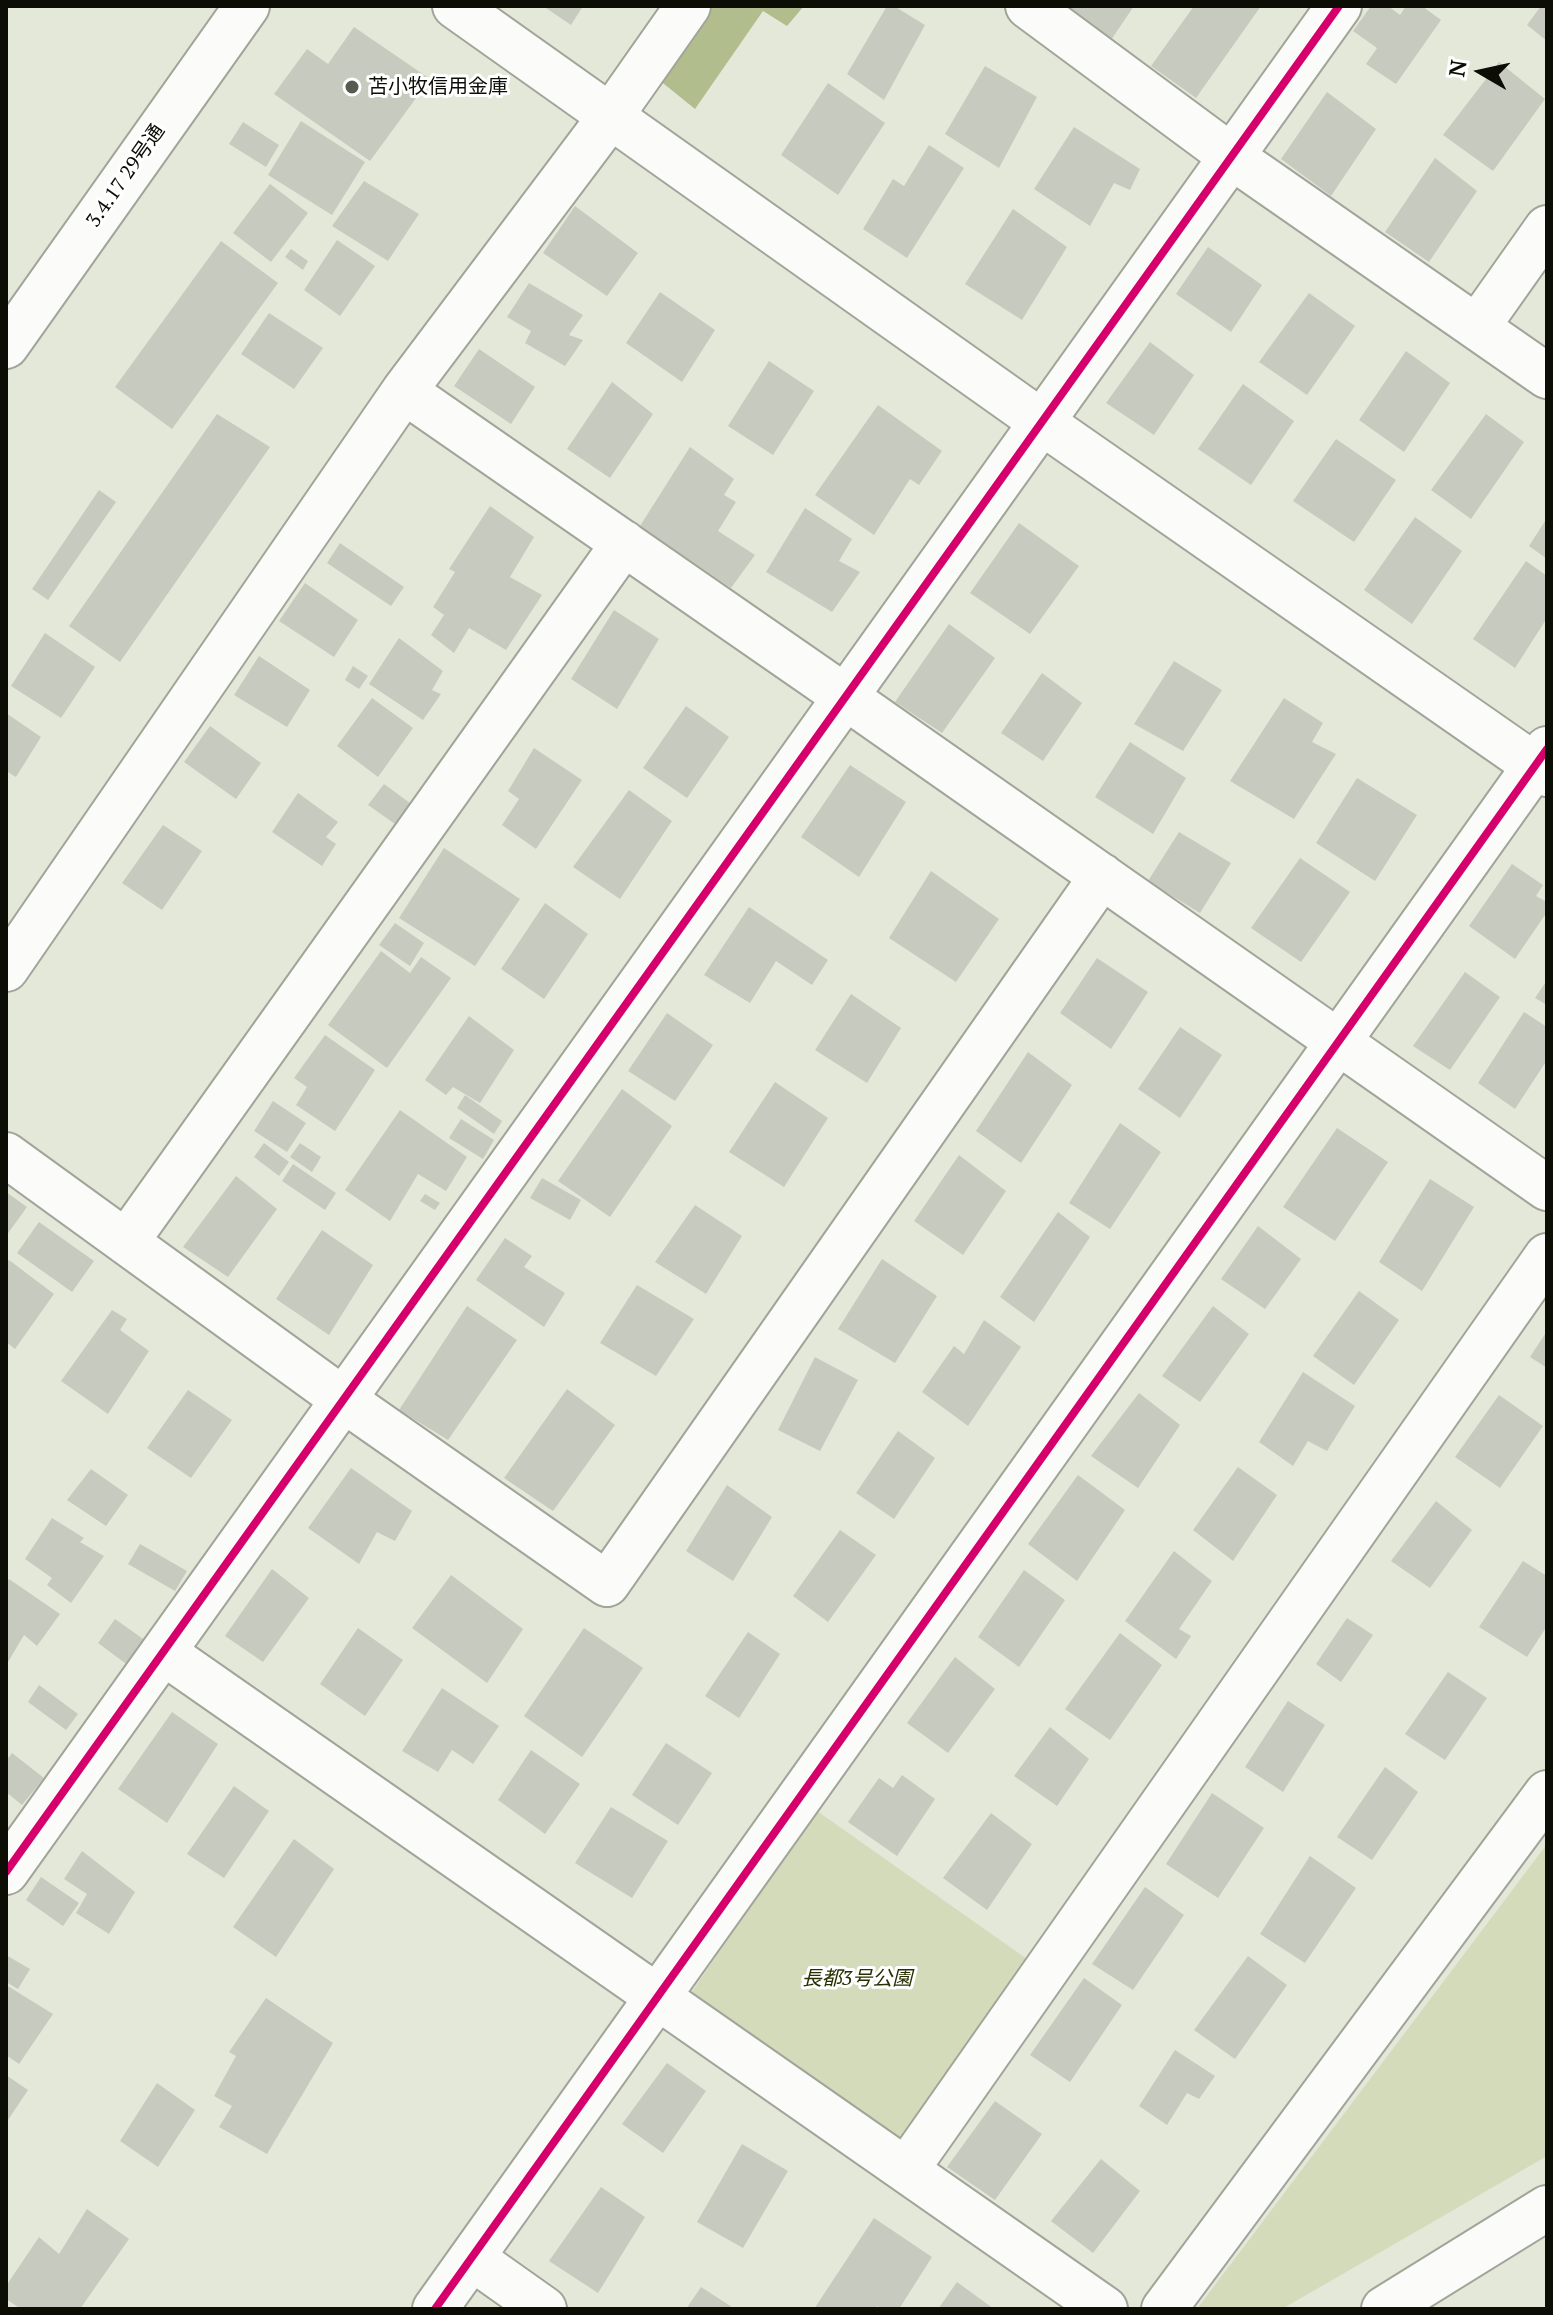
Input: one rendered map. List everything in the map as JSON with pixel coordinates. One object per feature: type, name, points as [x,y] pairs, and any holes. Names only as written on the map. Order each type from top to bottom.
[{"type":"street","name":"3.4.17 29号通","points":[[6,346],[247,6]]},
{"type":"street","points":[[435,2309],[1339,1042],[1543,763],[1043,423],[455,6]]},
{"type":"street","points":[[6,969],[404,391],[610,117],[688,6]]},
{"type":"street","points":[[1028,6],[1232,157],[1547,376]]},
{"type":"street","points":[[6,1872],[1339,6]]},
{"type":"street","points":[[1477,327],[1547,228]]},
{"type":"street","points":[[404,391],[1547,1188]]},
{"type":"street","points":[[126,1242],[624,543]]},
{"type":"street","points":[[6,1155],[344,1400],[607,1584],[1102,876]]},
{"type":"street","points":[[906,2170],[1547,1256]]},
{"type":"street","points":[[163,1652],[1105,2309]]},
{"type":"street","points":[[1164,2309],[1547,1793]]},
{"type":"street","points":[[1384,2309],[1547,2208]]},
{"type":"street","points":[[472,2258],[544,2309]]},
{"type":"green space","name":"長都3号公園","points":[[817,1811],[1027,1959],[897,2148],[686,2000]]},
{"type":"green space","points":[[1547,1844],[1547,2156],[1282,2309],[1197,2309]]},
{"type":"shaded area","points":[[694,6],[804,6],[787,26],[763,11],[695,109],[648,71]]},
{"type":"building","points":[[543,6],[583,6],[571,25]]},
{"type":"building","points":[[887,6],[894,6],[925,25],[884,100],[847,74]]},
{"type":"building","points":[[1064,6],[1134,6],[1111,40]]},
{"type":"building","points":[[1194,6],[1261,6],[1196,98],[1151,66]]},
{"type":"building","points":[[1371,6],[1388,6],[1400,15],[1406,6],[1422,6],[1441,20],[1396,84],[1366,64],[1377,48],[1353,31]]},
{"type":"building","points":[[1541,6],[1547,6],[1547,41],[1527,25]]},
{"type":"building","name":"苫小牧信用金庫","points":[[354,27],[430,79],[370,161],[274,94],[307,49],[328,64]]},
{"type":"building","points":[[1499,62],[1545,99],[1493,171],[1443,135]]},
{"type":"building","points":[[985,66],[1037,97],[999,168],[945,134]]},
{"type":"building","points":[[828,83],[885,123],[838,195],[781,155]]},
{"type":"building","points":[[1327,92],[1376,129],[1331,196],[1281,159]]},
{"type":"building","points":[[301,121],[365,162],[332,215],[268,175]]},
{"type":"building","points":[[243,122],[279,145],[266,167],[229,144]]},
{"type":"building","points":[[1074,127],[1140,169],[1130,190],[1114,183],[1090,226],[1034,189]]},
{"type":"building","points":[[929,145],[964,168],[907,258],[863,229],[893,179],[904,186]]},
{"type":"building","points":[[1435,158],[1477,191],[1429,262],[1385,232]]},
{"type":"building","points":[[364,181],[419,214],[388,261],[332,226]]},
{"type":"building","points":[[270,184],[308,213],[271,262],[233,233]]},
{"type":"building","points":[[575,206],[638,253],[607,296],[543,253]]},
{"type":"building","points":[[1013,209],[1067,247],[1022,320],[965,284]]},
{"type":"building","points":[[337,240],[375,266],[340,316],[304,290]]},
{"type":"building","points":[[221,241],[278,283],[172,429],[115,387]]},
{"type":"building","points":[[1208,247],[1262,285],[1231,332],[1176,294]]},
{"type":"building","points":[[291,249],[308,261],[303,270],[285,257]]},
{"type":"building","points":[[529,283],[583,315],[569,335],[583,340],[565,366],[525,343],[531,331],[507,317]]},
{"type":"building","points":[[660,292],[715,330],[682,382],[626,343]]},
{"type":"building","points":[[1309,293],[1355,326],[1307,395],[1259,362]]},
{"type":"building","points":[[269,313],[323,348],[294,389],[241,354]]},
{"type":"building","points":[[1150,342],[1194,375],[1154,435],[1106,403]]},
{"type":"building","points":[[479,349],[535,387],[511,424],[454,386]]},
{"type":"building","points":[[1406,351],[1450,383],[1404,452],[1359,420]]},
{"type":"building","points":[[769,361],[814,391],[773,455],[728,426]]},
{"type":"building","points":[[612,382],[653,414],[610,478],[567,449]]},
{"type":"building","points":[[1243,384],[1294,421],[1251,485],[1198,449]]},
{"type":"building","points":[[878,405],[942,451],[919,485],[910,479],[874,535],[815,495]]},
{"type":"building","points":[[217,414],[270,447],[120,662],[69,626]]},
{"type":"building","points":[[1486,414],[1524,442],[1471,519],[1431,490]]},
{"type":"building","points":[[1336,439],[1396,480],[1354,542],[1293,501]]},
{"type":"building","points":[[690,447],[734,479],[724,495],[736,502],[718,531],[755,555],[731,588],[640,526]]},
{"type":"building","points":[[99,490],[116,502],[48,600],[32,589]]},
{"type":"building","points":[[490,506],[534,537],[510,577],[542,595],[506,650],[469,628],[454,653],[431,635],[444,615],[433,607],[455,572],[449,569]]},
{"type":"building","points":[[805,508],[852,539],[839,561],[860,572],[832,612],[766,572]]},
{"type":"building","points":[[1415,517],[1462,551],[1412,624],[1364,590]]},
{"type":"building","points":[[1547,518],[1547,559],[1529,546]]},
{"type":"building","points":[[1019,523],[1079,566],[1030,634],[970,593]]},
{"type":"building","points":[[340,543],[404,587],[391,606],[327,563]]},
{"type":"building","points":[[1526,561],[1547,576],[1547,618],[1515,668],[1473,639]]},
{"type":"building","points":[[305,583],[358,620],[334,657],[279,621]]},
{"type":"building","points":[[614,610],[659,639],[617,709],[571,679]]},
{"type":"building","points":[[949,624],[995,658],[942,733],[895,702]]},
{"type":"building","points":[[45,633],[95,667],[61,718],[11,686]]},
{"type":"building","points":[[399,638],[443,671],[432,690],[441,694],[423,720],[369,684]]},
{"type":"building","points":[[259,656],[310,690],[287,727],[234,695]]},
{"type":"building","points":[[1174,661],[1222,690],[1183,751],[1134,724]]},
{"type":"building","points":[[353,666],[368,676],[359,689],[345,680]]},
{"type":"building","points":[[1042,673],[1082,703],[1043,761],[1001,733]]},
{"type":"building","points":[[372,698],[413,728],[378,777],[337,746]]},
{"type":"building","points":[[1284,698],[1323,723],[1312,742],[1336,754],[1294,819],[1230,781]]},
{"type":"building","points":[[686,706],[729,737],[687,798],[643,768]]},
{"type":"building","points":[[6,713],[41,737],[16,777],[6,771]]},
{"type":"building","points":[[210,726],[261,763],[236,799],[184,762]]},
{"type":"building","points":[[1130,742],[1186,778],[1153,834],[1095,797]]},
{"type":"building","points":[[534,748],[582,780],[536,849],[502,825],[519,799],[508,791]]},
{"type":"building","points":[[850,765],[906,802],[859,877],[801,837]]},
{"type":"building","points":[[1357,778],[1417,815],[1375,881],[1316,843]]},
{"type":"building","points":[[384,784],[410,803],[395,824],[368,805]]},
{"type":"building","points":[[629,790],[672,821],[620,899],[573,867]]},
{"type":"building","points":[[298,793],[338,822],[326,837],[336,844],[322,866],[272,832]]},
{"type":"building","points":[[163,825],[202,851],[162,910],[122,883]]},
{"type":"building","points":[[1179,832],[1231,863],[1200,913],[1148,881]]},
{"type":"building","points":[[444,848],[520,899],[475,966],[399,918]]},
{"type":"building","points":[[1300,858],[1350,892],[1301,962],[1251,928]]},
{"type":"building","points":[[1512,864],[1543,885],[1536,896],[1547,902],[1547,912],[1515,959],[1469,926]]},
{"type":"building","points":[[931,871],[999,919],[956,982],[889,938]]},
{"type":"building","points":[[545,903],[588,934],[544,999],[501,969]]},
{"type":"building","points":[[749,907],[828,960],[812,985],[776,961],[750,1003],[704,975]]},
{"type":"building","points":[[395,923],[424,943],[410,966],[379,945]]},
{"type":"building","points":[[381,951],[410,973],[421,957],[451,978],[387,1068],[328,1025]]},
{"type":"building","points":[[1097,958],[1148,992],[1111,1049],[1060,1013]]},
{"type":"building","points":[[1465,972],[1500,997],[1450,1070],[1413,1046]]},
{"type":"building","points":[[1547,980],[1547,1005],[1535,998]]},
{"type":"building","points":[[851,994],[901,1028],[867,1083],[815,1050]]},
{"type":"building","points":[[1524,1012],[1547,1027],[1547,1060],[1515,1109],[1478,1083]]},
{"type":"building","points":[[667,1013],[713,1045],[675,1101],[628,1071]]},
{"type":"building","points":[[469,1016],[514,1050],[480,1103],[453,1087],[446,1095],[425,1080]]},
{"type":"building","points":[[1180,1027],[1222,1055],[1180,1118],[1138,1089]]},
{"type":"building","points":[[325,1035],[375,1070],[335,1131],[296,1105],[307,1087],[294,1078]]},
{"type":"building","points":[[1028,1052],[1072,1085],[1021,1163],[976,1131]]},
{"type":"building","points":[[775,1082],[828,1118],[784,1187],[729,1152]]},
{"type":"building","points":[[622,1089],[672,1126],[610,1217],[558,1181]]},
{"type":"building","points":[[465,1095],[502,1121],[494,1134],[457,1108]]},
{"type":"building","points":[[273,1101],[306,1123],[287,1152],[254,1131]]},
{"type":"building","points":[[400,1110],[467,1157],[446,1191],[418,1174],[390,1221],[345,1190]]},
{"type":"building","points":[[461,1119],[494,1140],[483,1159],[449,1138]]},
{"type":"building","points":[[1120,1123],[1161,1152],[1110,1229],[1069,1203]]},
{"type":"building","points":[[1337,1128],[1388,1162],[1335,1241],[1283,1207]]},
{"type":"building","points":[[264,1143],[289,1162],[279,1176],[254,1157]]},
{"type":"building","points":[[300,1143],[321,1157],[312,1172],[290,1157]]},
{"type":"building","points":[[959,1155],[1006,1191],[963,1255],[914,1221]]},
{"type":"building","points":[[293,1164],[336,1193],[325,1210],[282,1181]]},
{"type":"building","points":[[236,1176],[277,1209],[228,1277],[183,1247]]},
{"type":"building","points":[[542,1178],[581,1200],[570,1220],[530,1198]]},
{"type":"building","points":[[1430,1179],[1474,1207],[1422,1291],[1379,1262]]},
{"type":"building","points":[[6,1192],[27,1207],[6,1236]]},
{"type":"building","points":[[425,1194],[440,1203],[435,1210],[420,1201]]},
{"type":"building","points":[[695,1205],[742,1236],[706,1294],[655,1262]]},
{"type":"building","points":[[1058,1212],[1090,1237],[1034,1322],[1000,1297]]},
{"type":"building","points":[[39,1222],[94,1261],[72,1292],[17,1253]]},
{"type":"building","points":[[1258,1226],[1301,1259],[1265,1309],[1221,1279]]},
{"type":"building","points":[[322,1230],[373,1265],[329,1335],[276,1299]]},
{"type":"building","points":[[505,1238],[532,1256],[524,1267],[565,1293],[544,1327],[476,1280]]},
{"type":"building","points":[[882,1259],[937,1296],[895,1363],[838,1329]]},
{"type":"building","points":[[9,1260],[54,1294],[15,1349],[6,1342],[6,1263]]},
{"type":"building","points":[[637,1285],[694,1319],[656,1376],[600,1343]]},
{"type":"building","points":[[1359,1291],[1399,1320],[1354,1385],[1313,1356]]},
{"type":"building","points":[[467,1306],[517,1340],[448,1440],[399,1410]]},
{"type":"building","points":[[1213,1306],[1249,1334],[1200,1402],[1162,1376]]},
{"type":"building","points":[[112,1310],[127,1319],[120,1330],[149,1351],[108,1414],[61,1381]]},
{"type":"building","points":[[984,1320],[1021,1347],[968,1426],[922,1392],[954,1346],[964,1354]]},
{"type":"building","points":[[1547,1331],[1547,1368],[1530,1357]]},
{"type":"building","points":[[815,1357],[858,1380],[820,1451],[778,1430]]},
{"type":"building","points":[[1303,1372],[1355,1406],[1327,1451],[1308,1441],[1293,1466],[1259,1442]]},
{"type":"building","points":[[567,1389],[615,1425],[553,1511],[504,1478]]},
{"type":"building","points":[[188,1390],[232,1420],[191,1478],[147,1448]]},
{"type":"building","points":[[1139,1393],[1180,1425],[1138,1488],[1091,1456]]},
{"type":"building","points":[[1499,1395],[1543,1426],[1500,1488],[1455,1457]]},
{"type":"building","points":[[898,1431],[935,1458],[894,1519],[856,1493]]},
{"type":"building","points":[[1238,1467],[1277,1495],[1233,1561],[1193,1530]]},
{"type":"building","points":[[351,1468],[412,1511],[395,1541],[377,1532],[359,1564],[308,1528]]},
{"type":"building","points":[[91,1469],[128,1495],[106,1526],[67,1500]]},
{"type":"building","points":[[1078,1475],[1125,1510],[1077,1581],[1028,1544]]},
{"type":"building","points":[[727,1485],[772,1517],[733,1581],[686,1551]]},
{"type":"building","points":[[1436,1501],[1472,1530],[1430,1588],[1391,1561]]},
{"type":"building","points":[[52,1518],[84,1538],[80,1542],[104,1556],[71,1603],[47,1585],[52,1578],[25,1559]]},
{"type":"building","points":[[840,1530],[876,1555],[828,1622],[793,1596]]},
{"type":"building","points":[[140,1544],[187,1571],[175,1591],[128,1564]]},
{"type":"building","points":[[1174,1551],[1212,1581],[1179,1629],[1191,1636],[1176,1659],[1125,1621]]},
{"type":"building","points":[[1523,1561],[1547,1576],[1547,1626],[1527,1657],[1479,1627]]},
{"type":"building","points":[[272,1569],[309,1598],[263,1662],[225,1636]]},
{"type":"building","points":[[1024,1570],[1065,1600],[1019,1667],[978,1637]]},
{"type":"building","points":[[451,1575],[523,1629],[487,1683],[412,1628]]},
{"type":"building","points":[[9,1579],[60,1614],[37,1646],[24,1635],[8,1662],[6,1583]]},
{"type":"building","points":[[1347,1618],[1373,1635],[1341,1682],[1316,1664]]},
{"type":"building","points":[[115,1619],[146,1641],[129,1666],[98,1643]]},
{"type":"building","points":[[358,1628],[403,1660],[365,1716],[320,1684]]},
{"type":"building","points":[[584,1628],[643,1668],[582,1757],[524,1716]]},
{"type":"building","points":[[748,1632],[780,1654],[739,1718],[705,1696]]},
{"type":"building","points":[[1120,1633],[1162,1665],[1110,1740],[1065,1709]]},
{"type":"building","points":[[955,1657],[995,1689],[948,1753],[907,1723]]},
{"type":"building","points":[[1448,1672],[1487,1698],[1445,1760],[1405,1734]]},
{"type":"building","points":[[39,1685],[78,1714],[66,1730],[28,1702]]},
{"type":"building","points":[[442,1688],[499,1726],[473,1764],[452,1750],[438,1772],[402,1751]]},
{"type":"building","points":[[1288,1701],[1325,1725],[1283,1792],[1245,1767]]},
{"type":"building","points":[[172,1712],[218,1744],[167,1823],[118,1789]]},
{"type":"building","points":[[1050,1727],[1089,1759],[1057,1806],[1014,1776]]},
{"type":"building","points":[[666,1743],[712,1773],[678,1825],[632,1795]]},
{"type":"building","points":[[531,1750],[580,1784],[545,1834],[498,1800]]},
{"type":"building","points":[[12,1753],[44,1778],[22,1805],[6,1792],[6,1761]]},
{"type":"building","points":[[1385,1767],[1418,1792],[1372,1860],[1337,1837]]},
{"type":"building","points":[[902,1775],[935,1799],[897,1856],[848,1822],[879,1778],[893,1788]]},
{"type":"building","points":[[234,1786],[269,1811],[224,1878],[187,1854]]},
{"type":"building","points":[[1212,1793],[1264,1828],[1218,1898],[1166,1864]]},
{"type":"building","points":[[611,1807],[668,1841],[632,1898],[575,1863]]},
{"type":"building","points":[[991,1813],[1032,1844],[987,1910],[943,1878]]},
{"type":"building","points":[[294,1839],[334,1869],[276,1957],[233,1927]]},
{"type":"building","points":[[82,1851],[135,1892],[109,1934],[76,1913],[87,1894],[64,1879]]},
{"type":"building","points":[[1310,1856],[1356,1888],[1305,1963],[1260,1934]]},
{"type":"building","points":[[41,1877],[79,1903],[63,1926],[26,1900]]},
{"type":"building","points":[[1145,1887],[1184,1915],[1133,1990],[1092,1964]]},
{"type":"building","points":[[6,1955],[30,1969],[18,1989],[6,1982]]},
{"type":"building","points":[[1248,1956],[1287,1985],[1235,2059],[1194,2030]]},
{"type":"building","points":[[1084,1978],[1122,2005],[1070,2082],[1030,2055]]},
{"type":"building","points":[[6,1985],[53,2014],[19,2064],[6,2055]]},
{"type":"building","points":[[266,1998],[333,2043],[267,2154],[219,2127],[232,2106],[214,2096],[236,2056],[229,2052]]},
{"type":"building","points":[[1175,2050],[1215,2076],[1199,2099],[1187,2093],[1167,2125],[1139,2106]]},
{"type":"building","points":[[667,2063],[706,2091],[663,2153],[622,2124]]},
{"type":"building","points":[[6,2075],[28,2090],[6,2123]]},
{"type":"building","points":[[157,2083],[195,2110],[158,2167],[120,2141]]},
{"type":"building","points":[[995,2101],[1042,2134],[995,2200],[947,2167]]},
{"type":"building","points":[[742,2144],[788,2171],[743,2248],[697,2222]]},
{"type":"building","points":[[1101,2159],[1140,2191],[1093,2253],[1051,2221]]},
{"type":"building","points":[[601,2187],[645,2217],[598,2293],[549,2261]]},
{"type":"building","points":[[87,2209],[129,2239],[80,2309],[21,2309],[6,2299],[6,2286],[39,2237],[59,2254]]},
{"type":"building","points":[[874,2218],[932,2257],[899,2309],[877,2306],[876,2309],[814,2309]]},
{"type":"building","points":[[957,2282],[994,2309],[938,2309]]},
{"type":"building","points":[[701,2287],[735,2309],[686,2309]]},
{"type":"cycle path","points":[[6,1872],[1339,6]]},
{"type":"cycle path","points":[[435,2309],[1547,749]]},
{"type":"place","name":"苫小牧信用金庫","points":[[352,87]]}]
